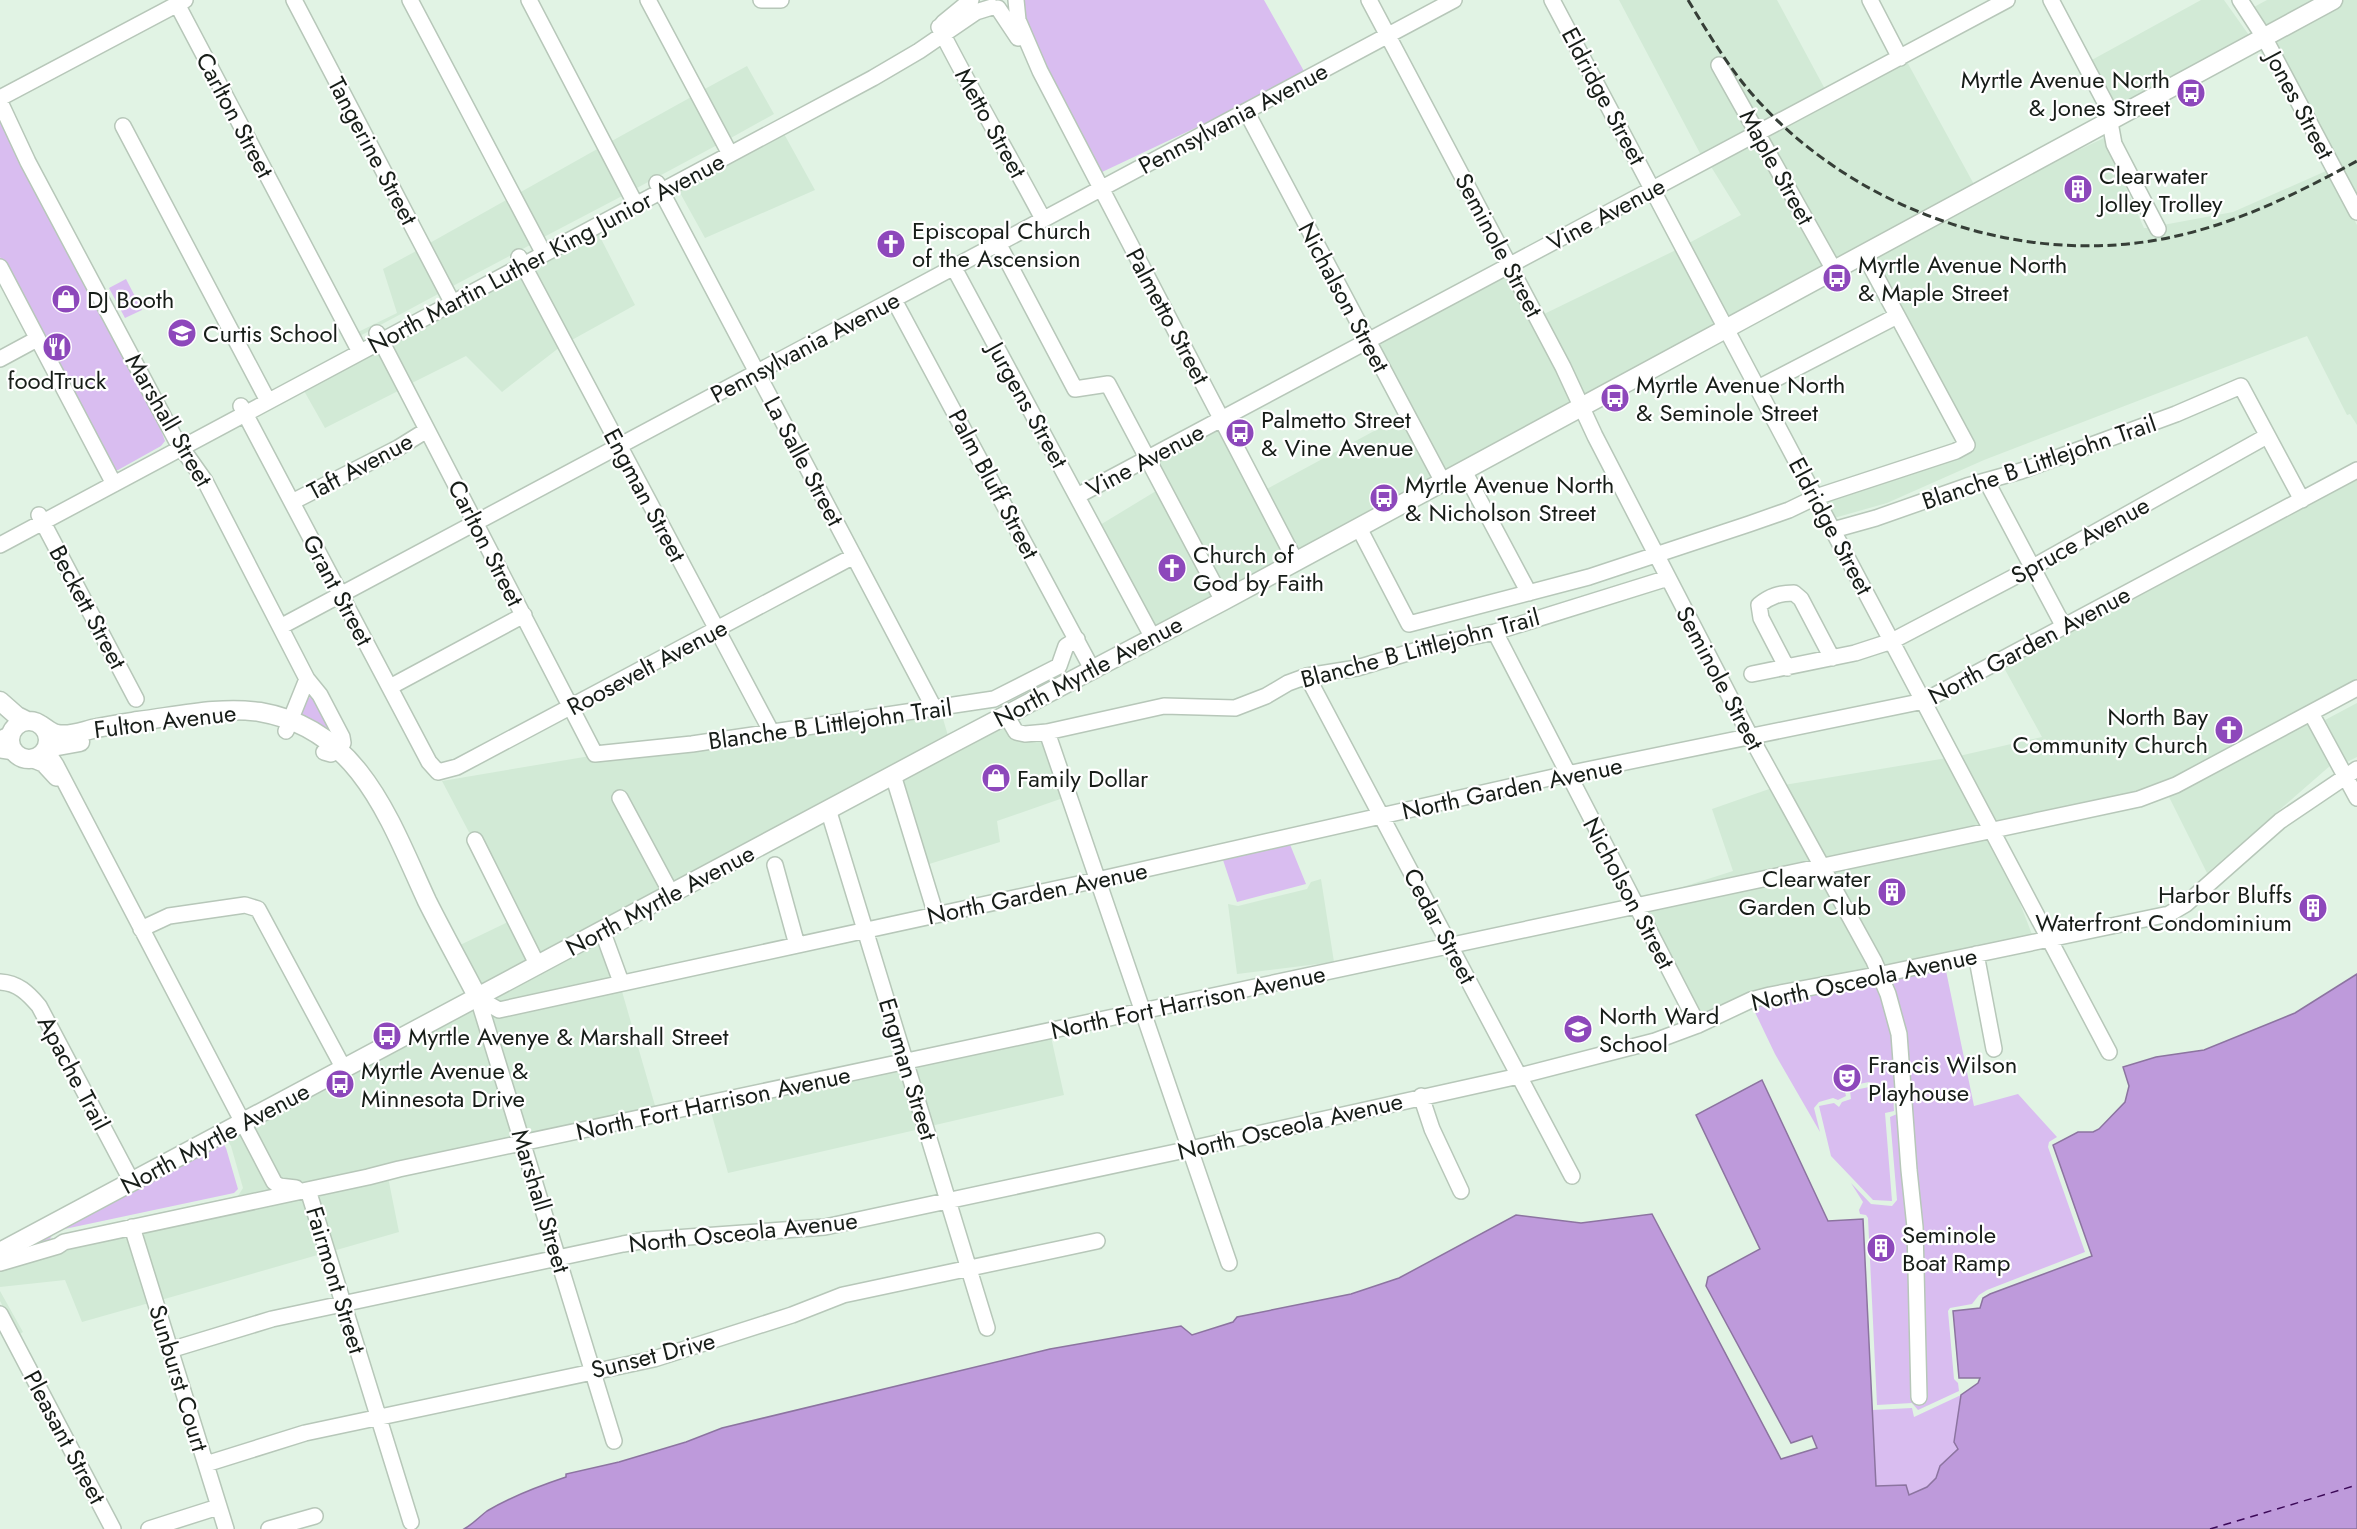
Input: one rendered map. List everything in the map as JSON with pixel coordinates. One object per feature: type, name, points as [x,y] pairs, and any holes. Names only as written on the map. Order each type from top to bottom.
[{"type":"main road","name":"North Myrtle Avenue","points":[[1,1252],[828,809],[1359,528],[2332,0]]},
{"type":"main road","points":[[0,701],[17,716],[34,723],[47,734],[20,745],[18,724],[34,723]]},
{"type":"main road","name":"Fulton Avenue","points":[[34,723],[54,733],[65,734],[120,724],[230,710],[260,712],[332,744]]},
{"type":"main road","name":"Fairmont Street","points":[[0,716],[20,745]]},
{"type":"main road","name":"Fulton Avenue","points":[[20,745],[87,741],[218,723],[288,726]]},
{"type":"main road","name":"Marshall Street","points":[[332,744],[363,775],[396,830],[427,901]]},
{"type":"main road","name":"Marshall Street","points":[[332,744],[347,775],[362,795],[427,901],[478,998]]},
{"type":"street","name":"Tangerine Street","points":[[294,0],[450,298]]},
{"type":"street","points":[[410,0],[542,250]]},
{"type":"street","points":[[529,0],[634,201]]},
{"type":"street","points":[[648,0],[728,150]]},
{"type":"street","points":[[761,0],[781,0]]},
{"type":"street","name":"North Martin Luther King Junior Avenue","points":[[941,31],[971,0]]},
{"type":"street","name":"North Martin Luther King Junior Avenue","points":[[0,545],[41,519],[112,480],[450,298],[728,150],[883,72],[941,31],[976,12],[992,5],[1011,5],[1016,0]]},
{"type":"street","name":"Palmetto Street","points":[[1016,0],[1018,20],[1040,70],[1296,561]]},
{"type":"street","name":"Seminole Street","points":[[1369,0],[1582,406],[1668,578],[1880,974],[1900,1042],[1915,1227],[1919,1397]]},
{"type":"street","name":"Pennsylvania Avenue","points":[[282,626],[1454,0]]},
{"type":"street","name":"Eldridge Street","points":[[1552,0],[2109,1052]]},
{"type":"street","points":[[1869,0],[1900,58]]},
{"type":"street","name":"Vine Avenue","points":[[1077,496],[2007,0]]},
{"type":"street","points":[[2051,0],[2107,106],[2114,144],[2158,229]]},
{"type":"street","points":[[0,100],[181,2]]},
{"type":"street","name":"Carlton Street","points":[[181,2],[358,348]]},
{"type":"street","name":"Jones Street","points":[[2246,2],[2357,212]]},
{"type":"street","name":"Palmetto Street","points":[[992,5],[1040,70]]},
{"type":"street","name":"Metto Street","points":[[941,31],[980,108],[1043,219]]},
{"type":"street","name":"Maple Street","points":[[1719,65],[1834,270]]},
{"type":"street","name":"Marshall Street","points":[[0,100],[28,162],[179,444],[205,481],[282,626],[307,679],[320,695],[332,744]]},
{"type":"street","name":"Nichalson Street","points":[[1246,111],[1443,482]]},
{"type":"street","points":[[123,126],[266,397]]},
{"type":"street","name":"La Salle Street","points":[[659,187],[934,708]]},
{"type":"street","points":[[998,243],[1075,388],[1108,384],[1223,601]]},
{"type":"street","points":[[1758,388],[1897,316],[1864,254]]},
{"type":"street","name":"Engman Street","points":[[521,261],[772,733]]},
{"type":"street","points":[[0,267],[112,480]]},
{"type":"street","name":"Jurgens Street","points":[[954,268],[1153,638]]},
{"type":"street","name":"Palm Bluff Street","points":[[894,300],[1092,669]]},
{"type":"street","name":"Blanche B Littlejohn Trail","points":[[1359,528],[1409,624],[1589,577],[1789,510],[1816,497],[1956,451],[1967,445],[1897,316]]},
{"type":"street","name":"Carlton Street","points":[[379,337],[596,754]]},
{"type":"street","points":[[0,359],[37,339]]},
{"type":"street","name":"Blanche B Littlejohn Trail","points":[[1833,530],[1884,516],[1966,486],[1987,482],[2096,444],[2241,386],[2267,436]]},
{"type":"street","name":"Grant Street","points":[[243,410],[429,762],[438,772]]},
{"type":"street","name":"Taft Avenue","points":[[291,502],[398,448],[427,430]]},
{"type":"street","points":[[2267,436],[2302,500]]},
{"type":"street","name":"Spruce Avenue","points":[[1752,674],[1832,658],[1892,641],[2032,567],[2267,436]]},
{"type":"street","name":"North Garden Avenue","points":[[478,998],[499,1010],[1097,880],[1567,774],[1924,701],[2357,470]]},
{"type":"street","points":[[1464,471],[1529,593]]},
{"type":"street","points":[[1987,482],[2064,627]]},
{"type":"street","name":"North Martin Luther King Junior Avenue","points":[[0,535],[41,519]]},
{"type":"street","name":"Beckett Street","points":[[41,519],[136,699]]},
{"type":"street","name":"Roosevelt Avenue","points":[[438,772],[457,767],[854,555]]},
{"type":"street","name":"Blanche B Littlejohn Trail","points":[[1006,715],[1017,732],[1025,734],[1047,732],[1164,706],[1235,708],[1306,676],[1358,668],[1438,644],[1495,632],[1668,578]]},
{"type":"street","points":[[1786,668],[1761,618],[1759,605],[1768,597],[1785,593],[1794,592],[1801,599],[1832,658]]},
{"type":"street","points":[[390,687],[524,615]]},
{"type":"street","name":"Nicholson Street","points":[[1495,632],[1698,1025]]},
{"type":"street","name":"Blanche B Littlejohn Trail","points":[[596,754],[772,733],[994,699],[1059,666],[1066,646],[1077,639]]},
{"type":"street","name":"Cedar Street","points":[[1306,676],[1572,1176]]},
{"type":"street","points":[[288,726],[307,679]]},
{"type":"street","name":"North Fort Harrison Avenue","points":[[1,1252],[58,1246],[64,1242],[132,1227],[1636,907],[2157,793],[2357,688]]},
{"type":"street","points":[[2310,713],[2351,773],[2357,798]]},
{"type":"street","points":[[1047,732],[1229,1263]]},
{"type":"street","name":"Fairmont Street","points":[[20,745],[48,769],[83,818],[274,1182],[279,1186],[308,1190],[411,1522]]},
{"type":"street","name":"North Osceola Avenue","points":[[170,1350],[272,1319],[647,1240],[825,1227],[1190,1149],[1519,1076],[1655,1041],[1698,1025],[1751,1000],[2169,914],[2178,910],[2258,839],[2351,773]]},
{"type":"street","points":[[892,775],[936,915]]},
{"type":"street","points":[[620,798],[671,893]]},
{"type":"street","name":"Engman Street","points":[[828,809],[987,1328]]},
{"type":"street","points":[[475,840],[538,966]]},
{"type":"street","points":[[775,865],[797,945]]},
{"type":"street","points":[[141,929],[168,916],[245,905],[258,909],[344,1069]]},
{"type":"street","points":[[602,930],[621,982]]},
{"type":"street","points":[[1976,954],[1994,1050]]},
{"type":"street","name":"Apache Trail","points":[[0,982],[10,982],[27,992],[39,1006],[132,1182]]},
{"type":"street","name":"Marshall Street","points":[[478,998],[614,1441]]},
{"type":"street","points":[[1421,1096],[1432,1129],[1461,1191]]},
{"type":"street","name":"Sunburst Court","points":[[132,1227],[226,1529]]},
{"type":"street","name":"Sunset Drive","points":[[206,1464],[305,1433],[667,1355],[792,1315],[843,1295],[1097,1240]]},
{"type":"street","name":"Pleasant Street","points":[[0,1314],[113,1529]]},
{"type":"street","points":[[149,1529],[218,1507]]},
{"type":"street","points":[[269,1529],[315,1516]]},
{"type":"shaded area","points":[[1024,0],[1264,0],[1305,73],[1265,95],[1100,173],[1044,67],[1026,23],[1021,2]]},
{"type":"shaded area","points":[[1619,0],[1777,0],[1826,91],[1761,126],[1721,57],[1711,63],[1750,131],[1702,157]]},
{"type":"shaded area","points":[[2201,0],[2224,0],[2251,38],[2114,113],[2090,61]]},
{"type":"shaded area","points":[[2267,0],[2321,0],[2266,30],[2252,8]]},
{"type":"shaded area","points":[[2344,0],[2357,0],[2357,200],[2272,39]]},
{"type":"shaded area","points":[[2261,45],[2357,225],[2357,425],[2350,414],[2347,415],[2307,336],[1984,460],[1887,503],[1834,518],[1825,500],[1958,456],[1975,447],[1872,256],[2002,186],[2104,138],[2144,228],[2150,228],[2155,236],[2165,230],[2163,225],[2233,212],[2326,171],[2258,47]]},
{"type":"shaded area","points":[[1906,60],[1976,188],[1836,261],[1767,138],[1773,135],[1771,132]]},
{"type":"shaded area","points":[[747,66],[774,114],[729,139],[703,90]]},
{"type":"shaded area","points":[[693,96],[719,144],[635,189],[610,142]]},
{"type":"shaded area","points":[[0,119],[156,416],[165,441],[161,446],[118,470],[113,470],[0,257]]},
{"type":"shaded area","points":[[783,132],[815,190],[705,238],[679,191],[670,194]]},
{"type":"shaded area","points":[[1756,142],[1825,267],[1729,321],[1689,243],[1741,215],[1710,165]]},
{"type":"shaded area","points":[[599,148],[624,195],[542,238],[519,193]]},
{"type":"shaded area","points":[[508,199],[532,244],[451,287],[428,244]]},
{"type":"shaded area","points":[[598,233],[635,305],[570,341],[533,268]]},
{"type":"shaded area","points":[[1678,249],[1718,327],[1585,399],[1542,315]]},
{"type":"shaded area","points":[[418,250],[440,293],[358,337],[356,333],[397,313],[383,269]]},
{"type":"shaded area","points":[[520,272],[560,347],[502,392],[466,356],[410,384],[389,342]]},
{"type":"shaded area","points":[[1507,273],[1574,405],[1445,475],[1375,344]]},
{"type":"shaded area","points":[[126,279],[142,310],[125,318],[109,288]]},
{"type":"shaded area","points":[[378,348],[400,390],[325,428],[303,389]]},
{"type":"shaded area","points":[[1400,417],[1435,480],[1299,554],[1265,490]]},
{"type":"shaded area","points":[[1219,427],[1288,560],[1226,593],[1155,461]]},
{"type":"shaded area","points":[[1143,467],[1215,599],[1156,630],[1100,525],[1156,491]]},
{"type":"shaded area","points":[[2357,476],[2357,682],[2156,788],[1996,824],[1959,756],[2042,737],[2003,666]]},
{"type":"shaded area","points":[[312,696],[339,740],[300,718],[308,698]]},
{"type":"shaded area","points":[[2357,703],[2357,757],[2347,762],[2325,720]]},
{"type":"shaded area","points":[[941,712],[949,739],[673,885],[622,791],[612,796],[663,891],[541,958],[478,832],[471,836],[442,781],[590,756],[593,762],[770,740]]},
{"type":"shaded area","points":[[2308,721],[2331,765],[2207,873],[2168,795]]},
{"type":"shaded area","points":[[1003,722],[1043,737],[1063,798],[997,821],[1000,842],[926,865],[899,777]]},
{"type":"shaded area","points":[[1947,758],[1983,827],[1825,861],[1784,785]]},
{"type":"shaded area","points":[[1772,788],[1813,863],[1645,899],[1733,871],[1712,809]]},
{"type":"shaded area","points":[[1988,837],[2009,875],[2033,937],[1883,967],[1830,870]]},
{"type":"shaded area","points":[[1289,842],[1306,884],[1237,902],[1222,857]]},
{"type":"shaded area","points":[[1818,873],[1871,969],[1701,1017],[1645,911]]},
{"type":"shaded area","points":[[1321,879],[1334,962],[1237,974],[1228,904],[1238,906],[1307,889],[1311,882]]},
{"type":"shaded area","points":[[510,921],[531,964],[481,990],[458,946]]},
{"type":"shaded area","points":[[598,938],[613,979],[500,1005],[489,998]]},
{"type":"shaded area","points":[[1945,966],[1974,1106],[2018,1094],[2057,1137],[2049,1142],[2048,1147],[2085,1252],[1987,1290],[1979,1295],[1972,1304],[1950,1308],[1948,1311],[1954,1379],[1958,1383],[1959,1391],[1918,1410],[1912,1403],[1877,1405],[1868,1218],[1860,1214],[1859,1210],[1863,1202],[1851,1183],[1871,1204],[1892,1206],[1897,1200],[1890,1117],[1897,1114],[1909,1228],[1914,1403],[1925,1402],[1921,1226],[1887,978]]},
{"type":"shaded area","points":[[2357,974],[2357,1529],[464,1529],[496,1506],[566,1477],[566,1474],[619,1462],[686,1442],[722,1428],[1050,1349],[1181,1326],[1192,1335],[1233,1322],[1237,1317],[1351,1294],[1399,1278],[1516,1215],[1581,1223],[1652,1214],[1781,1459],[1817,1448],[1812,1436],[1791,1443],[1706,1286],[1708,1277],[1760,1249],[1696,1115],[1762,1080],[1828,1221],[1863,1219],[1876,1486],[1906,1485],[1909,1495],[1927,1487],[1936,1478],[1940,1466],[1958,1449],[1954,1442],[1961,1395],[1978,1383],[1980,1378],[1959,1378],[1953,1311],[1980,1308],[1983,1298],[1990,1294],[2092,1256],[2053,1145],[2078,1132],[2093,1132],[2099,1129],[2125,1102],[2129,1086],[2123,1067],[2156,1057],[2204,1050],[2295,1013]]},
{"type":"shaded area","points":[[1875,980],[1890,1024],[1898,1092],[1892,1089],[1884,1090],[1869,1082],[1849,1086],[1845,1092],[1846,1096],[1838,1100],[1833,1098],[1819,1102],[1814,1108],[1820,1132],[1775,1054],[1752,1006]]},
{"type":"shaded area","points":[[621,988],[656,1109],[528,1136],[488,1011]]},
{"type":"shaded area","points":[[474,1006],[516,1139],[308,1185],[282,1181],[252,1124]]},
{"type":"shaded area","points":[[1051,1037],[1064,1095],[931,1126],[913,1066]]},
{"type":"shaded area","points":[[901,1069],[920,1129],[728,1173],[711,1112]]},
{"type":"shaded area","points":[[1869,1087],[1883,1095],[1893,1093],[1894,1111],[1885,1113],[1892,1201],[1873,1200],[1831,1156],[1819,1106],[1834,1103],[1839,1107],[1842,1102],[1851,1099],[1850,1091]]},
{"type":"shaded area","points":[[241,1130],[275,1191],[54,1241],[62,1234],[238,1196],[243,1188],[231,1146],[227,1140]]},
{"type":"shaded area","points":[[218,1143],[223,1143],[226,1148],[238,1189],[234,1193],[60,1230],[52,1235],[48,1243],[20,1248]]},
{"type":"shaded area","points":[[388,1177],[399,1232],[333,1251],[315,1194]]},
{"type":"shaded area","points":[[304,1197],[321,1254],[161,1300],[140,1231]]},
{"type":"shaded area","points":[[128,1234],[149,1303],[82,1322],[65,1280],[0,1287],[0,1269],[64,1248]]},
{"type":"shaded area","points":[[0,1291],[23,1332],[18,1335],[0,1301]]},
{"type":"shaded area","points":[[1961,1395],[1958,1449],[1940,1466],[1936,1478],[1927,1487],[1909,1495],[1905,1485],[1876,1487],[1872,1410],[1912,1408],[1914,1417]]},
{"type":"ferry route","points":[[2210,1529],[2357,1485]]},
{"type":"railway","points":[[1688,0],[1710,37],[1752,94],[1794,135],[1841,171],[1893,200],[1948,223],[2005,238],[2064,245],[2123,244],[2181,235],[2204,229],[2271,204],[2357,161]]},
{"type":"place","name":"Myrtle Avenue North & Jones Street","points":[[2191,93]]},
{"type":"place","name":"Clearwater Jolley Trolley","points":[[2078,189]]},
{"type":"place","name":"Episcopal Church of the Ascension","points":[[891,244]]},
{"type":"place","name":"Myrtle Avenue North & Maple Street","points":[[1837,278]]},
{"type":"place","name":"DJ Booth","points":[[66,299]]},
{"type":"place","name":"Curtis School","points":[[182,333]]},
{"type":"place","name":"foodTruck","points":[[57,347]]},
{"type":"place","name":"Myrtle Avenue North & Seminole Street","points":[[1615,398]]},
{"type":"place","name":"Palmetto Street & Vine Avenue","points":[[1240,433]]},
{"type":"place","name":"Myrtle Avenue North & Nicholson Street","points":[[1384,498]]},
{"type":"place","name":"Church of God by Faith","points":[[1172,568]]},
{"type":"place","name":"North Bay Community Church","points":[[2229,730]]},
{"type":"place","name":"Family Dollar","points":[[996,778]]},
{"type":"place","name":"Clearwater Garden Club","points":[[1892,892]]},
{"type":"place","name":"Harbor Bluffs Waterfront Condominium","points":[[2313,908]]},
{"type":"place","name":"North Ward School","points":[[1578,1029]]},
{"type":"place","name":"Myrtle Avenye & Marshall Street","points":[[387,1036]]},
{"type":"place","name":"Francis Wilson Playhouse","points":[[1847,1078]]},
{"type":"place","name":"Myrtle Avenue & Minnesota Drive","points":[[340,1084]]},
{"type":"place","name":"Seminole Boat Ramp","points":[[1881,1248]]}]
